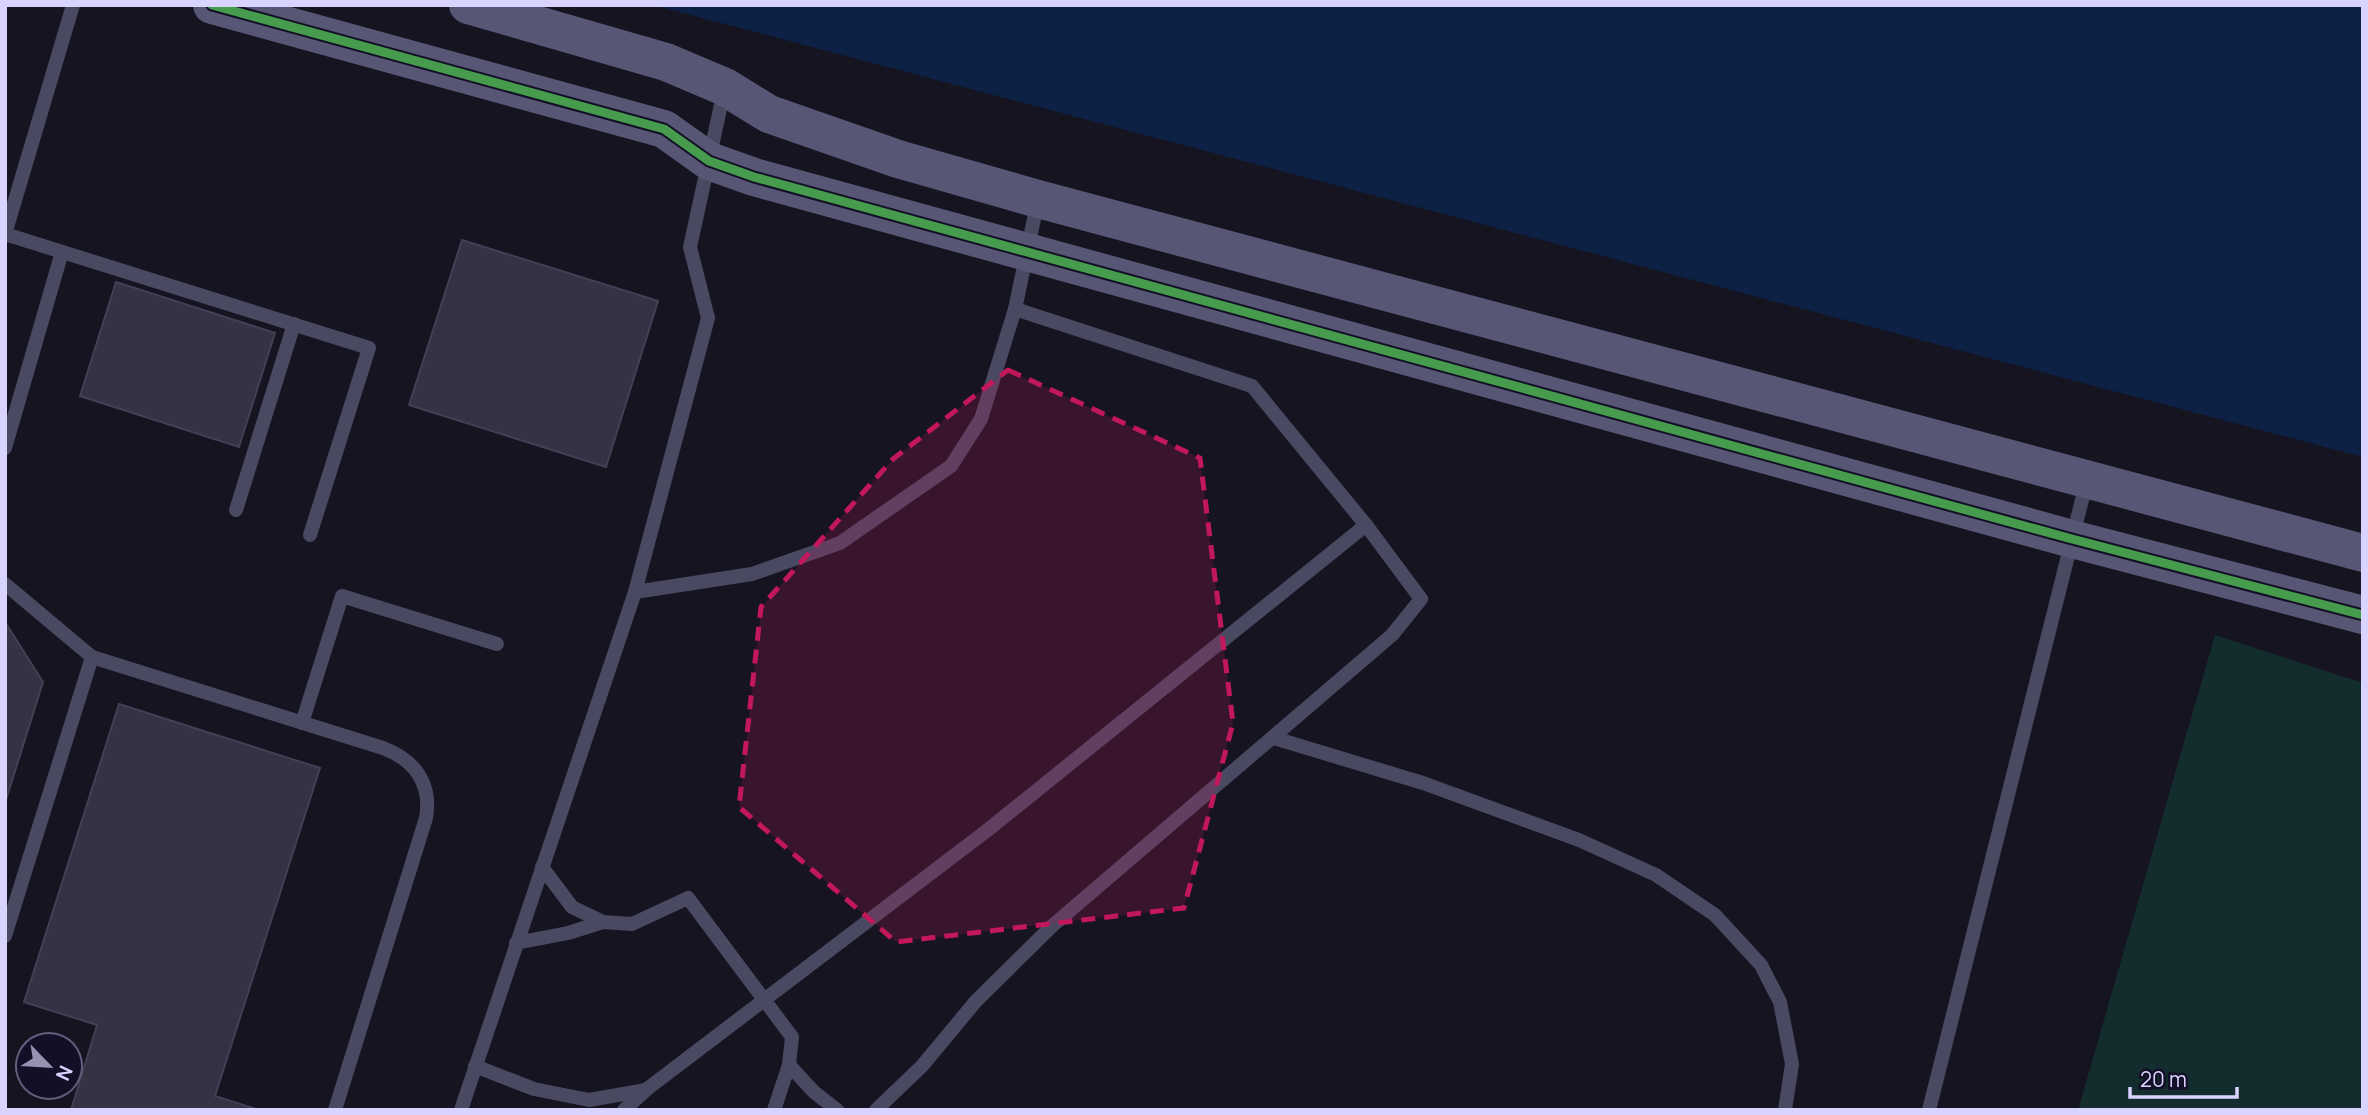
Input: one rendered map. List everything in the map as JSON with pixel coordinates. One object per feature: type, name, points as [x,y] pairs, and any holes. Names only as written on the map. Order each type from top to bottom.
[{"type":"street","points":[[212,5],[664,129],[709,161],[754,177],[2072,539],[2363,615]]},
{"type":"street","points":[[468,5],[666,62],[725,87],[769,114],[898,159],[1038,199],[2363,553]]},
{"type":"lane","points":[[73,5],[5,234],[369,348],[310,535]]},
{"type":"lane","points":[[461,1110],[635,592],[708,318],[690,247],[725,87]]},
{"type":"lane","points":[[635,592],[752,574],[840,543],[951,466],[981,419],[1015,309],[1038,199]]},
{"type":"lane","points":[[5,448],[62,252]]},
{"type":"lane","points":[[876,1110],[922,1066],[976,1001],[1052,926],[1392,635],[1421,599],[1366,525],[1252,386],[1015,309]]},
{"type":"lane","points":[[236,510],[294,324]]},
{"type":"lane","points":[[1928,1110],[2087,479]]},
{"type":"lane","points":[[624,1110],[989,829],[1366,525]]},
{"type":"lane","points":[[5,584],[92,657],[394,752],[419,773],[428,794],[426,818],[335,1110]]},
{"type":"lane","points":[[302,723],[342,596],[497,644]]},
{"type":"lane","points":[[5,936],[92,657]]},
{"type":"lane","points":[[1274,738],[1423,783],[1579,840],[1656,876],[1715,915],[1761,965],[1780,1002],[1792,1064],[1785,1110]]},
{"type":"lane","points":[[542,867],[572,907],[603,922]]},
{"type":"lane","points":[[516,943],[568,933],[603,922],[632,924],[688,898],[792,1037],[789,1065],[774,1110]]},
{"type":"lane","points":[[789,1065],[814,1092],[837,1110]]},
{"type":"lane","points":[[475,1066],[534,1089],[589,1100],[648,1089]]},
{"type":"highlighted area","points":[[1008,370],[1200,458],[1233,723],[1184,908],[896,942],[739,807],[761,607],[893,459]]},
{"type":"green space","points":[[2215,635],[2363,683],[2363,1110],[2078,1110]]},
{"type":"water","points":[[653,5],[2363,5],[2363,457]]},
{"type":"building","points":[[462,240],[658,301],[606,467],[409,405]]},
{"type":"building","points":[[116,282],[275,333],[239,447],[80,396]]},
{"type":"building","points":[[5,622],[43,682],[5,803]]},
{"type":"building","points":[[119,704],[320,768],[215,1096],[259,1110],[71,1110],[74,1101],[84,1101],[84,1068],[97,1025],[24,1002]]},
{"type":"cycle path","points":[[212,5],[664,129],[709,161],[754,177],[2072,539],[2363,615]]}]
